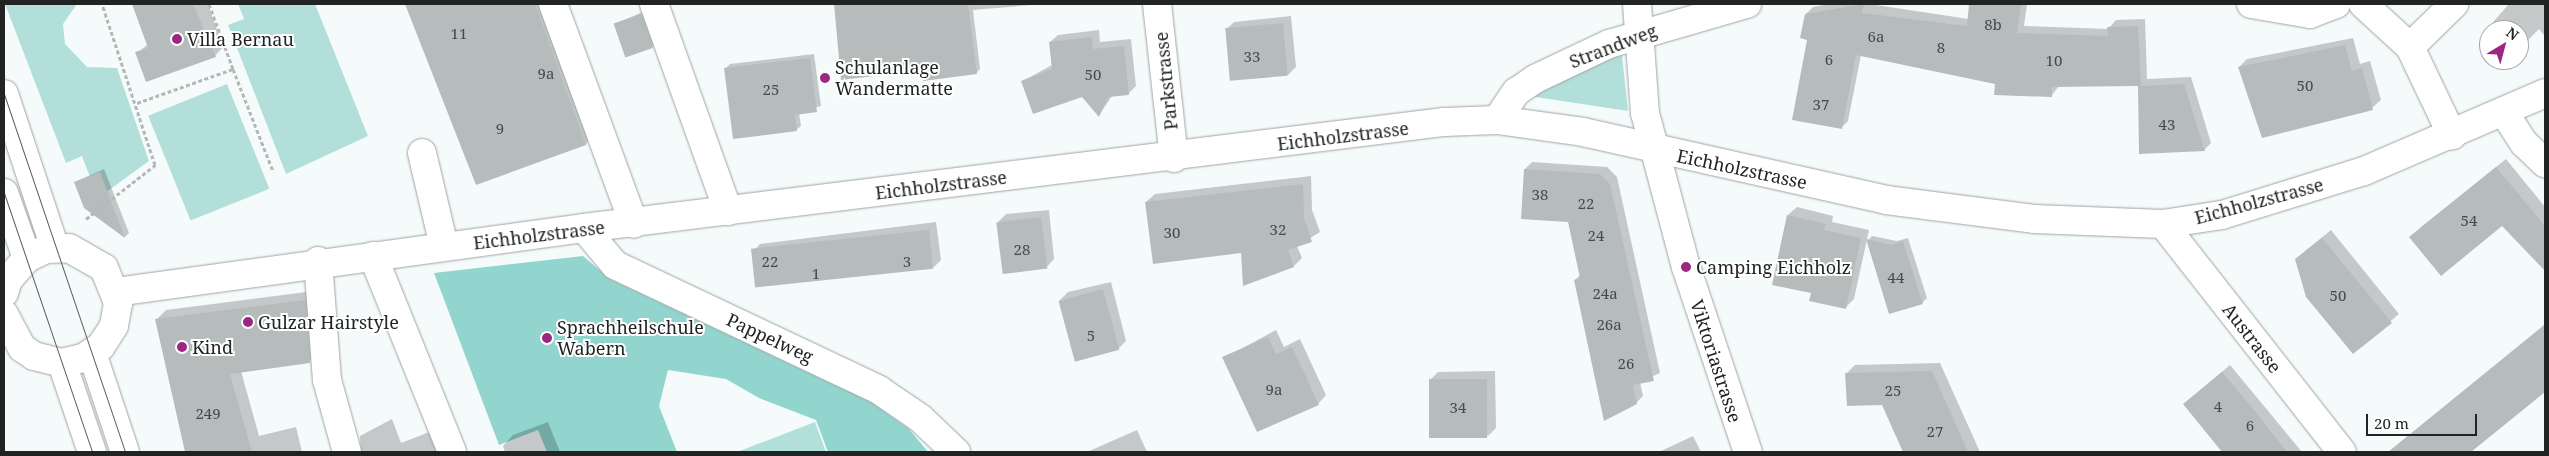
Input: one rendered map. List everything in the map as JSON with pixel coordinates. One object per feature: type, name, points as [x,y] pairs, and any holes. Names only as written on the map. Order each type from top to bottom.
[{"type":"street","points":[[553,4],[634,224]]},
{"type":"street","points":[[654,4],[728,211]]},
{"type":"street","name":"Parkstrasse","points":[[1157,4],[1174,158]]},
{"type":"street","name":"Viktoriastrasse","points":[[1637,4],[1645,113],[1657,150],[1686,267],[1748,452]]},
{"type":"street","name":"Strandweg","points":[[1497,120],[1516,92],[1535,78],[1640,34],[1747,4]]},
{"type":"street","points":[[2251,4],[2310,14],[2336,4]]},
{"type":"street","points":[[2363,4],[2410,47],[2452,135]]},
{"type":"street","points":[[2410,47],[2454,4]]},
{"type":"street","name":"Eichholzstrasse","points":[[116,292],[318,261],[373,256],[584,228],[634,224],[1174,158],[1444,122],[1497,120],[1583,132],[1886,200],[2034,219],[2163,224],[2277,200],[2505,114],[2545,93]]},
{"type":"street","points":[[4,94],[55,248]]},
{"type":"street","points":[[2505,114],[2524,143],[2545,163]]},
{"type":"street","points":[[422,153],[444,246]]},
{"type":"street","points":[[4,193],[27,258]]},
{"type":"street","name":"Austrasse","points":[[2163,224],[2342,452]]},
{"type":"street","name":"Pappelweg","points":[[584,228],[614,265],[879,390],[920,418],[956,452]]},
{"type":"street","points":[[4,293],[8,280],[27,258],[55,248],[94,258],[116,292],[114,326],[92,354],[62,363],[34,356],[22,348],[4,314]]},
{"type":"street","points":[[373,256],[452,452]]},
{"type":"street","points":[[318,261],[327,380],[347,452]]},
{"type":"street","points":[[92,354],[125,452]]},
{"type":"street","points":[[62,363],[92,452]]},
{"type":"path","points":[[86,219],[155,165],[137,103],[102,4]]},
{"type":"path","points":[[209,4],[273,171]]},
{"type":"path","points":[[137,103],[233,69]]},
{"type":"shaded area","points":[[5,4],[77,4],[63,24],[65,44],[87,67],[117,68],[149,161],[98,198],[82,156],[66,163]]},
{"type":"shaded area","points":[[238,4],[315,4],[368,136],[286,174],[228,25],[244,19]]},
{"type":"shaded area","points":[[1622,55],[1628,111],[1523,95],[1543,81]]},
{"type":"shaded area","points":[[227,84],[269,189],[191,221],[148,116]]},
{"type":"shaded area","name":"Sprachheilschule Wabern","points":[[583,256],[610,279],[871,402],[909,429],[928,452],[828,452],[816,420],[759,398],[726,379],[668,370],[659,406],[677,452],[547,452],[538,430],[499,445],[434,273]]},
{"type":"shaded area","points":[[815,422],[826,452],[737,452]]},
{"type":"building","name":"Villa Bernau","points":[[132,4],[193,4],[216,57],[146,82],[135,52],[148,48]]},
{"type":"building","points":[[405,4],[535,4],[586,145],[476,185]]},
{"type":"building","points":[[834,4],[968,4],[977,74],[923,81],[922,70],[841,80]]},
{"type":"building","points":[[1864,4],[1862,13],[1967,26],[1969,4],[2021,4],[2017,33],[2108,36],[2107,27],[2138,26],[2141,86],[2184,84],[2205,151],[2139,154],[2138,86],[2052,87],[2052,97],[1994,95],[1995,84],[1856,55],[1842,129],[1792,120],[1807,40],[1800,38],[1805,14]]},
{"type":"building","points":[[641,14],[653,48],[625,57],[614,23]]},
{"type":"building","points":[[1283,23],[1288,76],[1230,81],[1225,28]]},
{"type":"building","points":[[1092,37],[1093,49],[1124,46],[1129,95],[1108,97],[1099,117],[1082,97],[1033,114],[1021,81],[1052,69],[1049,42]]},
{"type":"building","points":[[2345,45],[2352,71],[2362,68],[2373,110],[2262,138],[2238,67]]},
{"type":"building","points":[[810,58],[817,112],[795,115],[797,131],[733,139],[724,68]]},
{"type":"building","points":[[2496,167],[2545,226],[2545,271],[2502,226],[2441,276],[2409,237]]},
{"type":"building","points":[[1524,169],[1600,174],[1610,184],[1654,381],[1633,385],[1637,404],[1604,421],[1574,280],[1580,278],[1568,222],[1521,219]]},
{"type":"building","points":[[100,172],[125,238],[84,208],[74,182]]},
{"type":"building","points":[[1303,184],[1304,218],[1312,242],[1288,250],[1294,267],[1243,286],[1241,253],[1153,264],[1145,202]]},
{"type":"building","points":[[1787,215],[1826,224],[1824,230],[1861,238],[1846,309],[1809,301],[1811,293],[1772,285]]},
{"type":"building","points":[[1041,217],[1047,269],[1003,274],[996,222]]},
{"type":"building","points":[[929,230],[933,269],[755,287],[751,249]]},
{"type":"building","points":[[2322,238],[2392,323],[2353,354],[2306,297],[2295,259]]},
{"type":"building","points":[[1866,239],[1892,245],[1903,241],[1923,304],[1889,314]]},
{"type":"building","points":[[1103,289],[1119,350],[1075,362],[1059,301]]},
{"type":"building","points":[[305,300],[310,363],[230,374],[252,452],[185,452],[155,319]]},
{"type":"building","points":[[2545,325],[2545,392],[2471,452],[2388,452]]},
{"type":"building","points":[[1268,337],[1276,354],[1292,347],[1319,405],[1257,432],[1222,357]]},
{"type":"building","points":[[1932,371],[1968,452],[1903,452],[1882,405],[1847,406],[1845,373]]},
{"type":"building","points":[[2222,372],[2287,452],[2222,452],[2183,404]]},
{"type":"building","points":[[1429,379],[1487,379],[1487,438],[1429,438]]},
{"type":"tram line","points":[[4,94],[125,452]]},
{"type":"tram line","points":[[4,193],[92,452]]},
{"type":"place","name":"Villa Bernau","points":[[177,39]]},
{"type":"place","name":"Schulanlage Wandermatte","points":[[825,78]]},
{"type":"place","name":"Camping Eichholz","points":[[1686,267]]},
{"type":"place","name":"Gulzar Hairstyle","points":[[248,322]]},
{"type":"place","name":"Sprachheilschule Wabern","points":[[547,338]]},
{"type":"place","name":"Kind","points":[[182,347]]}]
